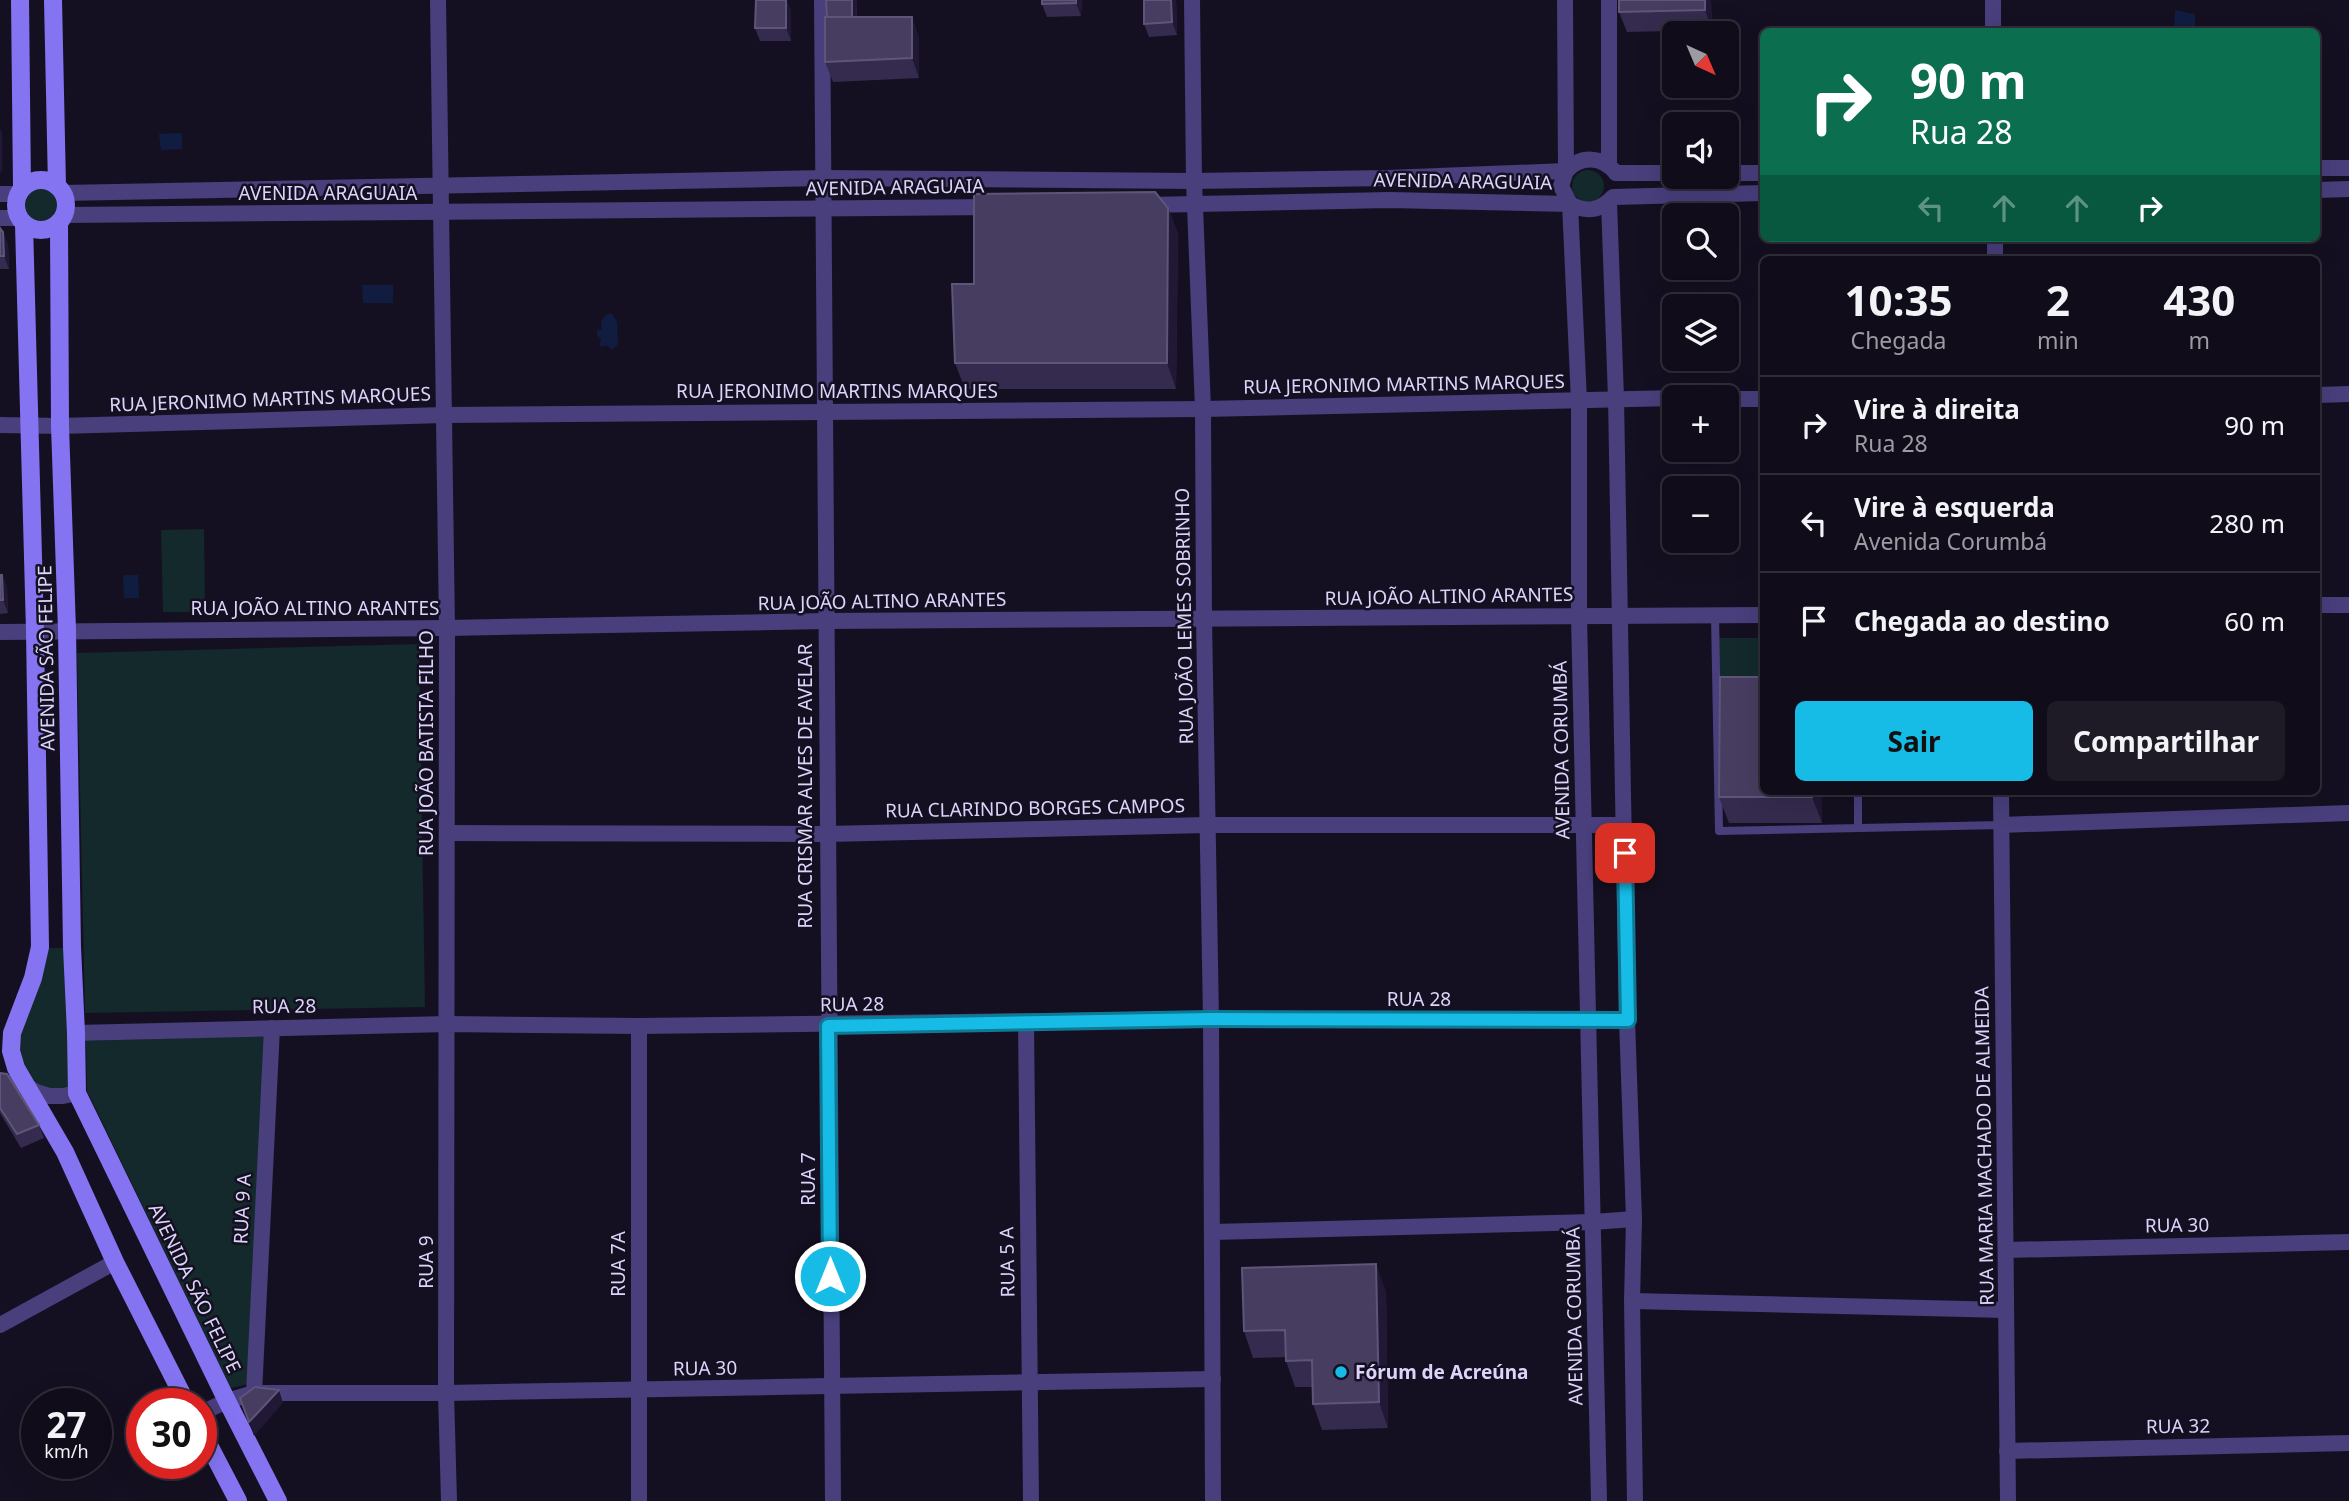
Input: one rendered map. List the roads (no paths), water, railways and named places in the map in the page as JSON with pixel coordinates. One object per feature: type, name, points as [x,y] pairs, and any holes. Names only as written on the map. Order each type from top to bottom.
[{"type":"street","points":[[20,0],[13,192],[21,221]]},
{"type":"street","points":[[0,218],[21,221],[35,230],[48,229],[61,219],[66,204],[60,190],[54,0]]},
{"type":"street","name":"RUA JOÃO BATISTA FILHO","points":[[438,0],[447,628],[448,1024]]},
{"type":"street","name":"RUA CRISMAR ALVES DE AVELAR","points":[[822,0],[828,1026]]},
{"type":"street","name":"RUA JOÃO LEMES SOBRINHO","points":[[1192,0],[1194,181],[1203,409],[1203,619],[1211,1019],[1213,1501]]},
{"type":"street","name":"AVENIDA CORUMBÁ","points":[[1565,0],[1566,170],[1561,186],[1570,205],[1579,401],[1579,616],[1599,1501]]},
{"type":"street","points":[[1609,0],[1612,169],[1617,188],[1611,200],[1634,1219],[1632,1301],[1635,1501]]},
{"type":"street","points":[[1993,0],[1993,28]]},
{"type":"street","name":"AVENIDA ARAGUAIA","points":[[61,219],[824,209],[1194,181],[1388,178],[1566,170],[1583,159],[1601,160],[1612,169],[1662,172]]},
{"type":"street","points":[[2320,168],[2349,168]]},
{"type":"street","points":[[1739,173],[1760,173]]},
{"type":"street","name":"AVENIDA ARAGUAIA","points":[[60,190],[249,190],[824,178],[1011,193]]},
{"type":"street","points":[[1388,178],[1389,200]]},
{"type":"street","points":[[13,192],[33,181],[46,180],[60,190]]},
{"type":"street","points":[[629,182],[630,211]]},
{"type":"street","points":[[2320,190],[2349,189]]},
{"type":"street","points":[[249,190],[251,215]]},
{"type":"street","name":"AVENIDA ARAGUAIA","points":[[1129,205],[1389,200],[1570,205],[1590,211],[1611,200],[1760,193]]},
{"type":"street","name":"AVENIDA SÃO FELIPE","points":[[61,219],[61,426],[76,1093],[278,1501]]},
{"type":"street","name":"AVENIDA SÃO FELIPE","points":[[21,221],[30,424],[40,947],[33,978],[5,1051],[65,1152],[179,1388]]},
{"type":"street","points":[[2320,395],[2349,394]]},
{"type":"street","name":"RUA JERONIMO MARTINS MARQUES","points":[[0,425],[61,426],[444,415],[1203,409],[1662,398]]},
{"type":"street","points":[[1739,399],[1760,399]]},
{"type":"street","points":[[2320,605],[2349,604]]},
{"type":"street","name":"RUA JOÃO ALTINO ARANTES","points":[[0,632],[825,621],[1760,615]]},
{"type":"street","name":"RUA MARIA MACHADO DE ALMEIDA","points":[[2001,795],[2008,1501]]},
{"type":"street","points":[[2001,825],[2349,813]]},
{"type":"street","name":"RUA CLARINDO BORGES CAMPOS","points":[[447,833],[827,834],[1207,825],[1624,825]]},
{"type":"street","points":[[40,947],[72,947]]},
{"type":"street","name":"RUA 28","points":[[76,1033],[448,1024],[828,1026],[1211,1019],[1628,1020]]},
{"type":"street","name":"RUA 5 A","points":[[1026,1022],[1031,1501]]},
{"type":"street","name":"RUA 9","points":[[448,1024],[446,1393],[449,1501]]},
{"type":"street","name":"RUA 7A","points":[[639,1026],[639,1501]]},
{"type":"street","name":"RUA 7","points":[[828,1026],[833,1501]]},
{"type":"street","name":"RUA 9 A","points":[[254,1393],[272,1028]]},
{"type":"street","points":[[0,1082],[25,1085],[49,1096],[76,1093]]},
{"type":"street","points":[[1212,1232],[1634,1219]]},
{"type":"street","name":"RUA 30","points":[[2006,1250],[2349,1242]]},
{"type":"street","points":[[0,1325],[116,1262]]},
{"type":"street","points":[[1632,1301],[2006,1310]]},
{"type":"street","name":"RUA 30","points":[[217,1406],[254,1393],[446,1393],[1213,1379]]},
{"type":"street","name":"RUA 32","points":[[2007,1451],[2349,1443]]},
{"type":"street","points":[[217,1460],[239,1501]]},
{"type":"lane","points":[[1715,616],[1719,831],[2001,825]]},
{"type":"lane","points":[[1858,795],[1858,828]]},
{"type":"water","points":[[2175,10],[2195,14],[2195,28],[2174,28]]},
{"type":"water","points":[[182,133],[182,149],[161,150],[159,134]]},
{"type":"water","points":[[362,285],[393,285],[393,303],[363,303]]},
{"type":"water","points":[[607,314],[612,314],[617,322],[618,344],[612,350],[606,345],[600,347],[601,339],[597,335],[597,330],[602,330],[601,321]]},
{"type":"water","points":[[123,575],[138,575],[139,598],[124,598]]},
{"type":"place","name":"Fórum de Acreúna","points":[[1341,1372]]}]
